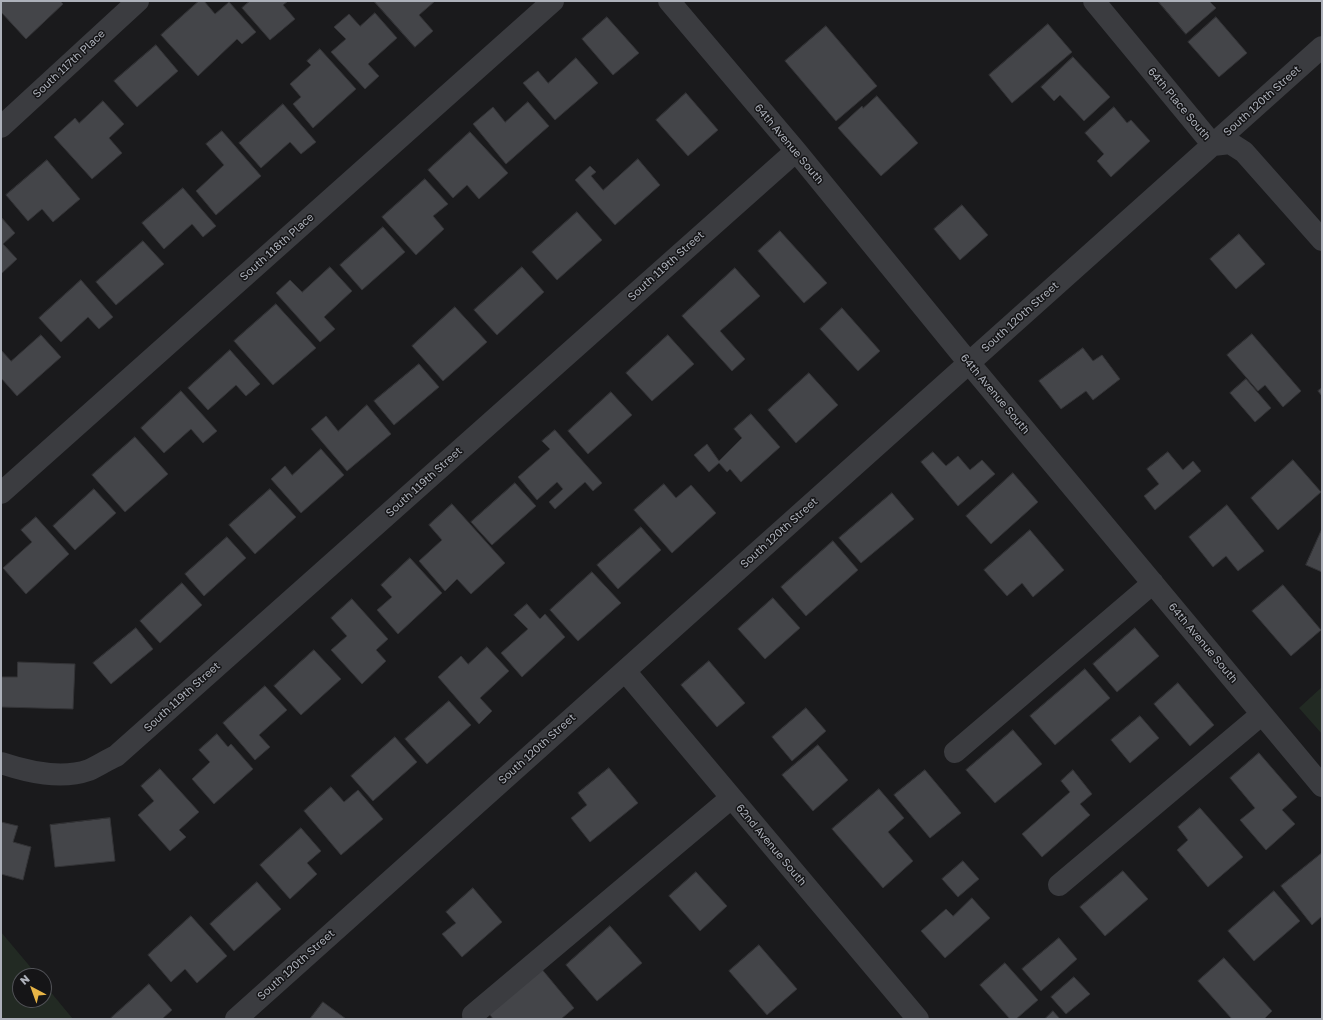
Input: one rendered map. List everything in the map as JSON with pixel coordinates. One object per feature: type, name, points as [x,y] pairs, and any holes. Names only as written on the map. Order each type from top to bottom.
[{"type":"street","name":"South 117th Place","points":[[5,115],[138,1]]},
{"type":"street","name":"South 118th Place","points":[[1,493],[552,1]]},
{"type":"street","name":"64th Avenue South","points":[[669,1],[796,151],[969,363],[1322,786]]},
{"type":"street","name":"64th Place South","points":[[1094,1],[1213,145],[1230,143],[1244,152],[1322,240]]},
{"type":"street","name":"South 120th Street","points":[[236,1019],[1322,47]]},
{"type":"street","name":"South 119th Street","points":[[1,763],[35,772],[64,775],[89,770],[116,756],[796,151]]},
{"type":"street","points":[[955,752],[1153,583]]},
{"type":"street","name":"62nd Avenue South","points":[[625,671],[918,1019]]},
{"type":"street","points":[[1059,885],[1262,714]]},
{"type":"street","points":[[473,1015],[731,798]]},
{"type":"shaded area","points":[[1322,687],[1322,734],[1299,708]]},
{"type":"shaded area","points":[[1,932],[31,968],[12,968],[12,1008],[52,1008],[52,994],[73,1019],[1,1019]]},
{"type":"building","points":[[3,1],[60,1],[63,4],[26,39],[1,12],[1,3]]},
{"type":"building","points":[[199,1],[204,1],[215,14],[229,2],[256,32],[242,44],[237,39],[198,76],[161,35]]},
{"type":"building","points":[[250,1],[288,1],[283,5],[295,19],[270,40],[242,8]]},
{"type":"building","points":[[374,1],[435,1],[419,15],[433,31],[415,47]]},
{"type":"building","points":[[1158,1],[1209,1],[1216,8],[1186,34]]},
{"type":"building","points":[[375,13],[397,38],[368,64],[379,76],[365,89],[331,52],[346,39],[334,27],[349,14],[360,26]]},
{"type":"building","points":[[607,17],[639,53],[613,75],[582,39]]},
{"type":"building","points":[[1216,17],[1247,53],[1219,77],[1188,42]]},
{"type":"building","points":[[1048,24],[1072,52],[1012,103],[989,75]]},
{"type":"building","points":[[826,26],[877,86],[836,121],[785,61]]},
{"type":"building","points":[[156,45],[178,71],[137,107],[114,81]]},
{"type":"building","points":[[320,49],[356,89],[313,128],[293,104],[301,97],[290,84],[311,65],[307,61]]},
{"type":"building","points":[[1073,57],[1110,97],[1084,121],[1060,95],[1054,101],[1041,87]]},
{"type":"building","points":[[576,58],[598,83],[555,120],[523,83],[538,71],[548,83]]},
{"type":"building","points":[[686,93],[718,130],[688,156],[656,120]]},
{"type":"building","points":[[877,96],[918,143],[881,176],[838,128],[862,106],[863,108]]},
{"type":"building","points":[[103,101],[124,124],[109,138],[122,153],[92,179],[54,137],[75,118],[79,123]]},
{"type":"building","points":[[528,102],[549,126],[506,164],[473,124],[493,107],[505,122]]},
{"type":"building","points":[[283,104],[316,142],[301,154],[290,142],[261,168],[239,143]]},
{"type":"building","points":[[1114,107],[1127,123],[1131,120],[1150,141],[1111,177],[1097,161],[1104,154],[1085,133]]},
{"type":"building","points":[[222,131],[261,176],[216,215],[196,191],[224,165],[206,144]]},
{"type":"building","points":[[470,132],[508,173],[479,199],[467,185],[453,198],[428,170]]},
{"type":"building","points":[[638,159],[660,185],[615,225],[575,180],[590,166],[596,172],[591,176],[603,190]]},
{"type":"building","points":[[47,160],[80,199],[53,222],[42,209],[28,221],[6,195]]},
{"type":"building","points":[[425,179],[448,204],[433,216],[444,229],[416,255],[382,217]]},
{"type":"building","points":[[183,188],[216,226],[203,237],[192,224],[164,249],[142,223]]},
{"type":"building","points":[[962,205],[988,235],[960,260],[934,229]]},
{"type":"building","points":[[577,212],[602,240],[557,280],[532,252]]},
{"type":"building","points":[[1,217],[15,233],[3,244],[17,259],[1,274]]},
{"type":"building","points":[[383,227],[405,252],[362,290],[340,265]]},
{"type":"building","points":[[780,231],[827,283],[804,303],[758,251]]},
{"type":"building","points":[[1239,234],[1265,264],[1236,289],[1210,259]]},
{"type":"building","points":[[143,241],[164,264],[116,305],[96,282]]},
{"type":"building","points":[[330,267],[352,291],[324,317],[335,329],[320,342],[276,293],[290,280],[302,292]]},
{"type":"building","points":[[522,267],[544,292],[497,335],[474,310]]},
{"type":"building","points":[[735,268],[760,296],[720,331],[745,359],[732,371],[682,316]]},
{"type":"building","points":[[81,280],[113,317],[99,329],[88,317],[61,342],[39,318]]},
{"type":"building","points":[[276,304],[316,348],[273,385],[234,341]]},
{"type":"building","points":[[455,307],[487,342],[443,381],[412,346]]},
{"type":"building","points":[[842,308],[880,351],[858,371],[820,329]]},
{"type":"building","points":[[1252,334],[1301,391],[1283,407],[1265,385],[1258,391],[1227,355]]},
{"type":"building","points":[[41,335],[61,357],[17,396],[1,378],[1,350],[11,361]]},
{"type":"building","points":[[668,335],[694,364],[652,401],[626,373]]},
{"type":"building","points":[[1083,348],[1093,361],[1102,355],[1120,379],[1093,400],[1086,391],[1061,409],[1039,381]]},
{"type":"building","points":[[230,350],[260,384],[246,396],[236,385],[208,410],[188,388]]},
{"type":"building","points":[[419,364],[439,387],[394,425],[374,401]]},
{"type":"building","points":[[809,373],[838,405],[796,443],[768,410]]},
{"type":"building","points":[[1246,379],[1271,408],[1255,422],[1230,393]]},
{"type":"building","points":[[1322,388],[1322,396],[1318,391]]},
{"type":"building","points":[[181,391],[217,431],[203,443],[191,429],[164,453],[141,428]]},
{"type":"building","points":[[611,392],[632,415],[588,454],[568,431]]},
{"type":"building","points":[[367,405],[391,434],[347,471],[311,429],[326,416],[338,431]]},
{"type":"building","points":[[751,414],[780,447],[741,482],[730,469],[727,472],[719,463],[709,472],[694,455],[707,444],[719,461],[742,438],[734,429]]},
{"type":"building","points":[[555,430],[602,483],[593,491],[585,482],[555,509],[549,502],[563,489],[557,482],[537,500],[518,477],[550,449],[542,441]]},
{"type":"building","points":[[135,437],[168,474],[125,512],[92,475]]},
{"type":"building","points":[[321,449],[344,475],[301,513],[271,479],[285,466],[292,475]]},
{"type":"building","points":[[933,452],[946,466],[958,456],[970,470],[982,460],[995,474],[958,506],[921,462]]},
{"type":"building","points":[[1168,452],[1183,470],[1193,461],[1201,471],[1155,510],[1144,496],[1159,484],[1147,469]]},
{"type":"building","points":[[1293,460],[1321,492],[1278,530],[1251,498]]},
{"type":"building","points":[[1013,473],[1038,502],[991,544],[966,516]]},
{"type":"building","points":[[515,483],[536,506],[492,545],[471,522]]},
{"type":"building","points":[[664,484],[676,498],[691,485],[716,513],[672,553],[634,510]]},
{"type":"building","points":[[94,489],[116,513],[75,550],[53,526]]},
{"type":"building","points":[[270,489],[296,517],[255,554],[229,525]]},
{"type":"building","points":[[892,493],[914,519],[861,563],[839,538]]},
{"type":"building","points":[[452,504],[505,563],[471,594],[457,579],[445,591],[419,561],[442,540],[429,525]]},
{"type":"building","points":[[1227,505],[1264,551],[1238,571],[1226,556],[1213,567],[1189,537]]},
{"type":"building","points":[[36,517],[69,554],[26,594],[3,568],[32,542],[21,530]]},
{"type":"building","points":[[641,527],[661,550],[618,589],[597,565]]},
{"type":"building","points":[[1322,529],[1322,572],[1306,565]]},
{"type":"building","points":[[1030,530],[1064,570],[1033,597],[1022,583],[1007,596],[984,570]]},
{"type":"building","points":[[227,537],[246,558],[204,596],[185,574]]},
{"type":"building","points":[[833,541],[858,570],[806,616],[781,587]]},
{"type":"building","points":[[410,558],[442,593],[398,634],[377,610],[392,597],[381,585]]},
{"type":"building","points":[[592,572],[621,603],[578,641],[550,610]]},
{"type":"building","points":[[182,583],[202,605],[160,643],[140,621]]},
{"type":"building","points":[[1283,585],[1321,630],[1291,656],[1252,611]]},
{"type":"building","points":[[773,598],[800,628],[765,659],[738,629]]},
{"type":"building","points":[[352,599],[388,639],[376,650],[386,661],[362,684],[331,650],[347,636],[331,618]]},
{"type":"building","points":[[527,604],[540,619],[545,614],[565,637],[522,677],[501,653],[528,629],[514,615]]},
{"type":"building","points":[[136,628],[153,649],[111,684],[93,663]]},
{"type":"building","points":[[1135,628],[1159,656],[1117,692],[1093,664]]},
{"type":"building","points":[[487,647],[509,671],[480,698],[492,711],[479,724],[438,677],[461,656],[468,664]]},
{"type":"building","points":[[314,650],[341,679],[301,715],[274,686]]},
{"type":"building","points":[[709,661],[745,703],[717,727],[681,685]]},
{"type":"building","points":[[18,662],[75,664],[73,709],[1,707],[1,677],[17,677]]},
{"type":"building","points":[[1085,669],[1110,698],[1055,745],[1030,716]]},
{"type":"building","points":[[1178,683],[1214,725],[1190,746],[1154,704]]},
{"type":"building","points":[[265,686],[287,710],[259,735],[270,747],[255,760],[223,723]]},
{"type":"building","points":[[449,701],[471,725],[427,764],[405,739]]},
{"type":"building","points":[[806,708],[826,731],[792,761],[772,737]]},
{"type":"building","points":[[1140,716],[1159,738],[1130,763],[1111,740]]},
{"type":"building","points":[[1013,730],[1042,764],[995,803],[966,770]]},
{"type":"building","points":[[217,734],[228,747],[231,744],[253,769],[214,804],[192,779],[210,762],[199,750]]},
{"type":"building","points":[[395,737],[417,762],[373,801],[351,776]]},
{"type":"building","points":[[818,745],[848,780],[813,811],[782,775]]},
{"type":"building","points":[[1259,753],[1297,797],[1282,810],[1295,824],[1266,850],[1240,820],[1255,808],[1230,778]]},
{"type":"building","points":[[609,768],[638,803],[590,842],[571,818],[587,805],[578,793]]},
{"type":"building","points":[[160,769],[199,812],[179,830],[186,837],[170,851],[138,815],[154,801],[141,786]]},
{"type":"building","points":[[925,770],[961,813],[930,838],[894,795]]},
{"type":"building","points":[[1073,770],[1092,794],[1080,804],[1090,815],[1042,857],[1022,834],[1070,792],[1061,781]]},
{"type":"building","points":[[331,787],[344,802],[358,790],[383,819],[341,855],[304,811]]},
{"type":"building","points":[[879,789],[904,818],[888,832],[913,861],[883,888],[832,829]]},
{"type":"building","points":[[1200,808],[1243,857],[1208,887],[1177,850],[1188,840],[1178,827]]},
{"type":"building","points":[[110,818],[115,861],[55,867],[50,825]]},
{"type":"building","points":[[1,822],[18,826],[13,842],[31,847],[23,880],[1,874]]},
{"type":"building","points":[[301,828],[321,851],[307,863],[317,874],[290,899],[260,865]]},
{"type":"building","points":[[1322,853],[1322,916],[1312,925],[1281,886]]},
{"type":"building","points":[[963,861],[979,879],[958,897],[942,879]]},
{"type":"building","points":[[1123,871],[1148,899],[1105,936],[1080,907]]},
{"type":"building","points":[[696,872],[727,906],[700,931],[669,896]]},
{"type":"building","points":[[257,882],[281,909],[234,951],[210,924]]},
{"type":"building","points":[[473,888],[502,922],[462,957],[442,934],[456,923],[446,912]]},
{"type":"building","points":[[1274,891],[1300,921],[1254,961],[1228,931]]},
{"type":"building","points":[[972,898],[990,918],[945,958],[921,931],[946,909],[953,916]]},
{"type":"building","points":[[191,916],[227,956],[197,983],[185,969],[171,982],[148,955]]},
{"type":"building","points":[[610,926],[642,963],[597,1001],[566,965]]},
{"type":"building","points":[[1059,938],[1077,959],[1041,991],[1022,969]]},
{"type":"building","points":[[759,945],[797,989],[767,1015],[729,971]]},
{"type":"building","points":[[1224,958],[1272,1011],[1264,1019],[1232,1019],[1198,981]]},
{"type":"building","points":[[1005,963],[1038,1000],[1016,1019],[1010,1019],[980,985]]},
{"type":"building","points":[[540,967],[574,1008],[561,1019],[493,1019],[488,1012]]},
{"type":"building","points":[[1074,977],[1090,994],[1066,1014],[1051,997]]},
{"type":"building","points":[[149,984],[172,1010],[162,1019],[111,1018]]},
{"type":"building","points":[[323,1002],[346,1019],[310,1019]]},
{"type":"building","points":[[1053,1011],[1060,1019],[1045,1019]]}]
